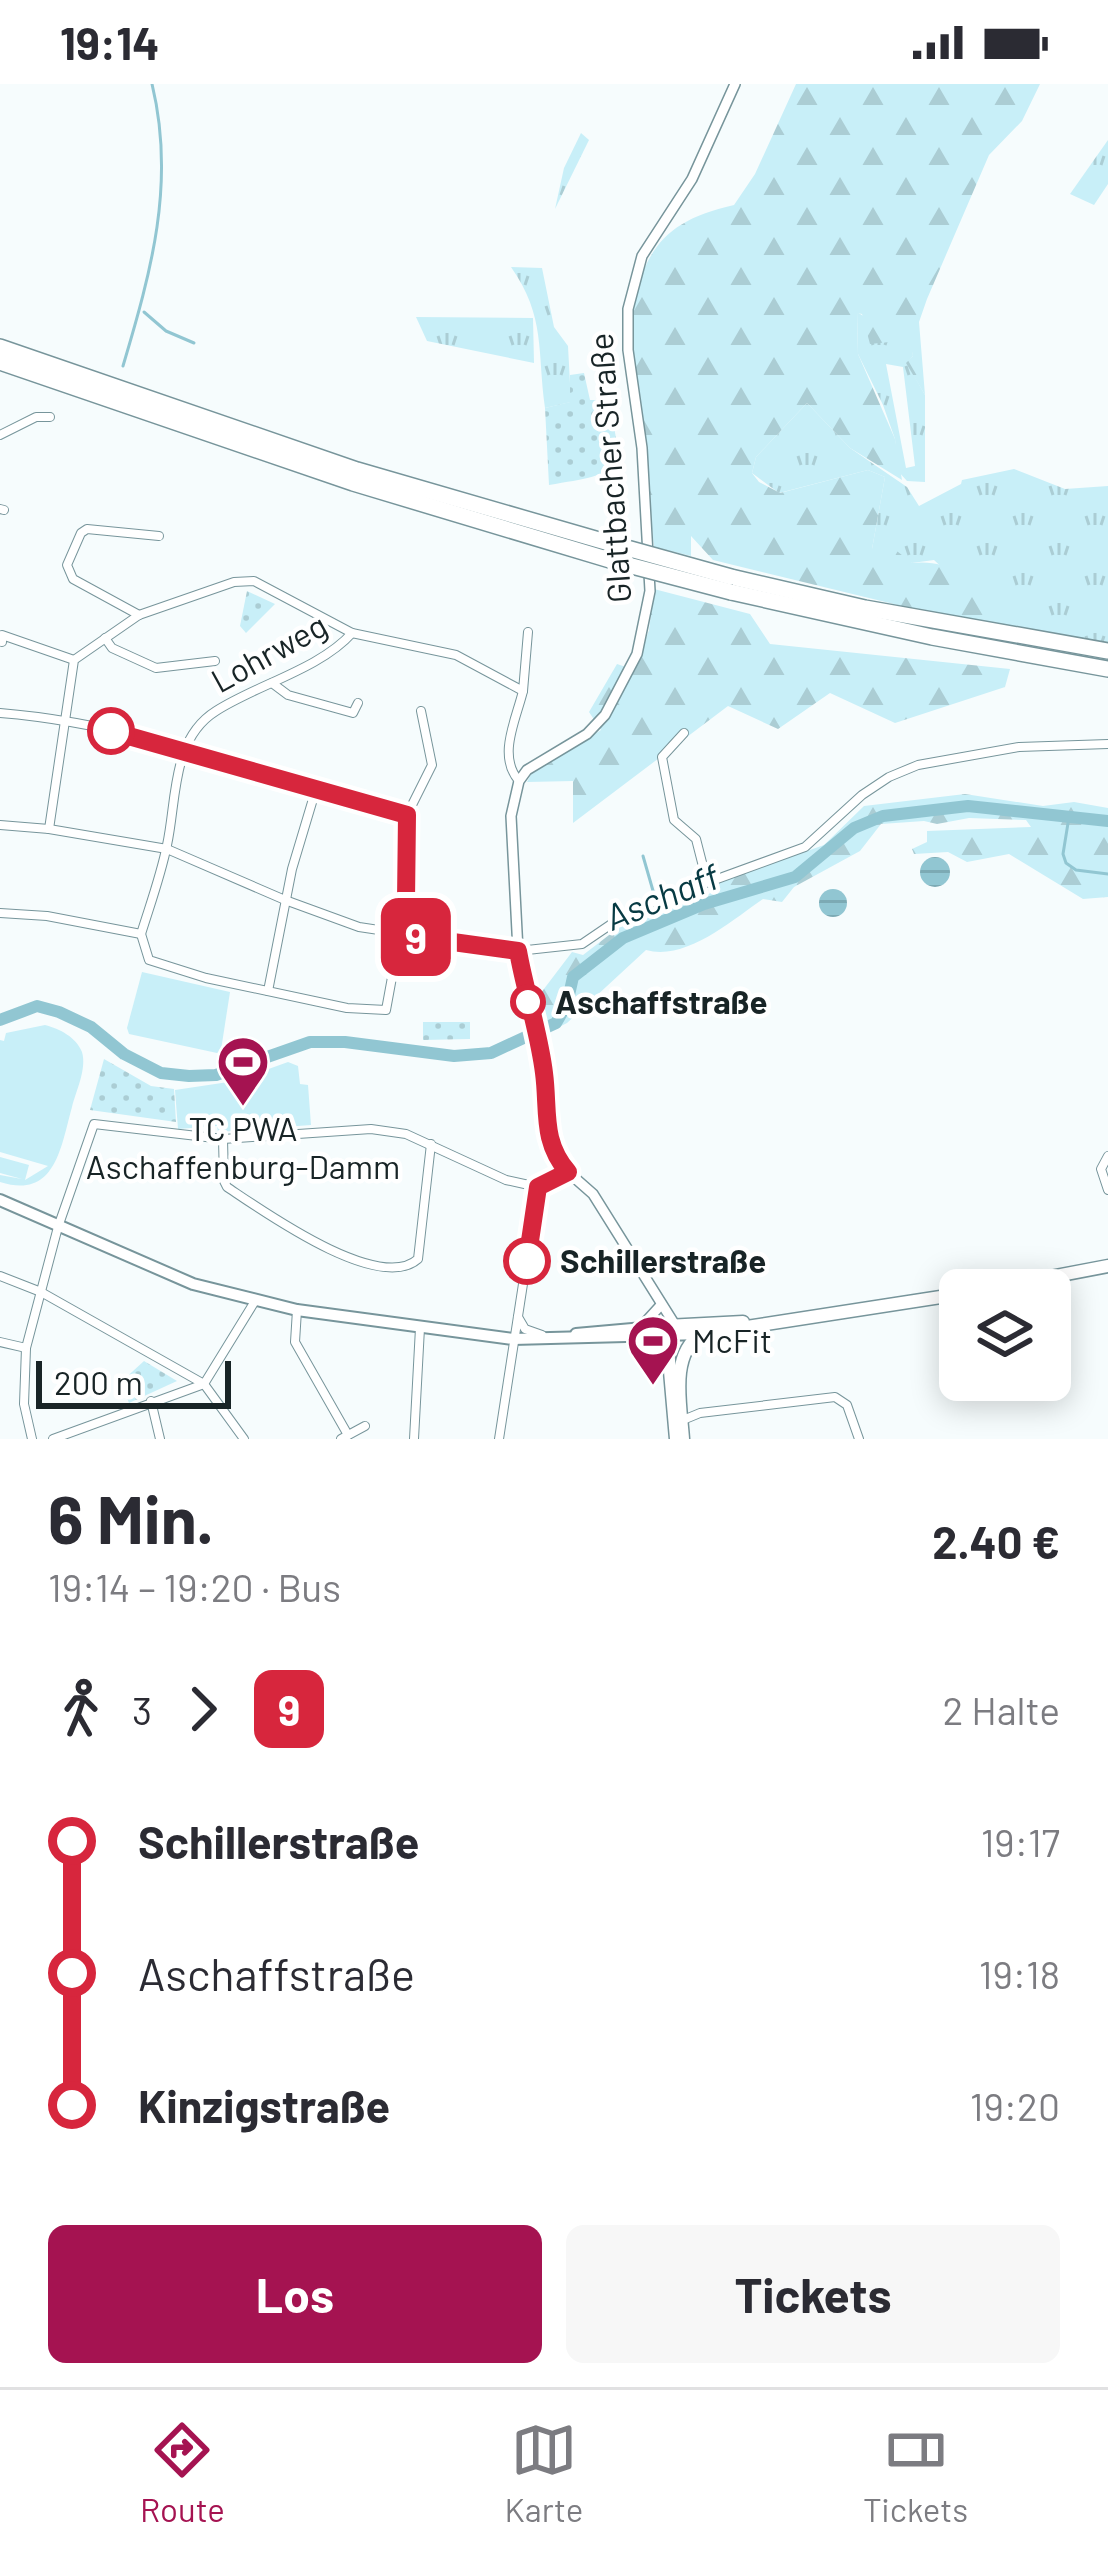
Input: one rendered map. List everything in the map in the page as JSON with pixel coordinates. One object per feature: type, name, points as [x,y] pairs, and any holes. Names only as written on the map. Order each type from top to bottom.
[{"type":"highway","points":[[0,347],[614,553]]},
{"type":"highway","points":[[0,362],[353,483],[932,638],[1108,669]]},
{"type":"highway","points":[[731,585],[1108,652]]},
{"type":"main road","points":[[0,1200],[193,1284],[297,1310],[513,1340],[804,1321]]},
{"type":"main road","points":[[1071,1274],[1108,1267]]},
{"type":"main road","points":[[1071,1274],[1108,1267]]},
{"type":"main road","points":[[513,1340],[640,1327],[701,1334],[939,1298]]},
{"type":"main road","points":[[672,1330],[680,1368],[683,1420],[679,1439]]},
{"type":"main road","points":[[672,1330],[679,1439]]},
{"type":"main road","points":[[680,1368],[689,1343],[701,1334]]},
{"type":"street","name":"Glattbacher Straße","points":[[519,781],[535,763],[587,734],[605,715],[637,654],[650,591],[628,309],[641,256],[692,179],[735,84]]},
{"type":"street","points":[[0,435],[36,418],[50,417]]},
{"type":"street","points":[[139,615],[73,579],[67,565],[86,530],[158,536]]},
{"type":"street","points":[[49,829],[74,660],[139,615],[234,582],[254,581],[352,633],[456,655],[523,691]]},
{"type":"street","points":[[529,632],[523,691],[509,750],[511,772],[519,781],[511,816],[518,951],[544,1068],[547,1133],[552,1150],[568,1172],[593,1195],[660,1302],[672,1330]]},
{"type":"street","name":"Lohrweg","points":[[183,750],[212,712],[272,683],[352,633]]},
{"type":"street","points":[[2,635],[74,660]]},
{"type":"street","points":[[105,638],[112,648],[156,668],[215,661]]},
{"type":"street","points":[[272,683],[288,695],[353,712],[358,703]]},
{"type":"street","points":[[183,750],[167,849],[141,934],[149,960],[206,978],[347,1008],[386,1010],[406,901],[407,815],[431,765],[421,711]]},
{"type":"street","points":[[0,713],[64,720],[407,815]]},
{"type":"street","points":[[684,733],[662,757],[665,787],[674,820],[696,839],[707,882]]},
{"type":"street","points":[[0,825],[167,849],[359,927],[518,951],[582,944],[622,914],[805,847],[862,795],[918,765],[1019,747],[1108,745]]},
{"type":"street","points":[[268,991],[285,900],[316,789]]},
{"type":"street","points":[[0,913],[47,916],[141,934]]},
{"type":"street","points":[[32,1439],[24,1404],[26,1348],[89,1129],[104,1124],[223,1139],[371,1129],[406,1134],[506,1180],[538,1187],[568,1172]]},
{"type":"street","points":[[223,1139],[227,1187],[332,1253],[400,1268],[418,1259],[431,1144]]},
{"type":"street","points":[[1108,1156],[1100,1169],[1108,1190]]},
{"type":"street","points":[[499,1439],[538,1187]]},
{"type":"street","points":[[0,1276],[41,1292],[204,1384],[244,1439]]},
{"type":"street","points":[[53,1439],[204,1384],[255,1301]]},
{"type":"street","points":[[640,1327],[660,1302]]},
{"type":"street","points":[[297,1310],[295,1342],[345,1437],[365,1426]]},
{"type":"street","points":[[518,1316],[530,1333],[547,1336]]},
{"type":"street","points":[[414,1439],[421,1328]]},
{"type":"street","points":[[0,1342],[26,1348]]},
{"type":"street","points":[[683,1420],[700,1413],[836,1397],[847,1405],[860,1439]]},
{"type":"street","points":[[681,1398],[700,1413]]},
{"type":"street","points":[[151,1401],[160,1439]]},
{"type":"green space","points":[[796,84],[1040,84],[1022,121],[989,155],[927,299],[919,322],[925,395],[906,363],[913,356],[911,347],[899,341],[870,344],[862,314],[857,313],[858,354],[895,439],[902,480],[850,448],[807,403],[756,457],[752,473],[780,493],[868,470],[885,477],[872,549],[893,548],[912,563],[946,566],[966,575],[995,595],[1004,626],[713,560],[691,536],[691,556],[654,547],[629,316],[636,292],[651,255],[674,229],[734,205],[755,174]]},
{"type":"green space","points":[[581,133],[589,140],[555,209],[564,168]]},
{"type":"green space","points":[[1108,140],[1108,184],[1094,205],[1070,194]]},
{"type":"green space","points":[[511,267],[542,268],[554,327],[568,346],[571,402],[545,408],[535,319]]},
{"type":"green space","points":[[857,312],[912,347],[913,356],[907,363],[925,395],[925,482],[907,481],[898,471],[895,439],[858,354]],"holes":[[[886,364],[903,367],[915,466],[906,468]]]},
{"type":"green space","points":[[416,317],[533,318],[534,363],[427,341]]},
{"type":"green space","points":[[584,373],[590,400],[607,400],[617,456],[605,472],[549,485],[545,408],[570,402],[570,375]]},
{"type":"green space","points":[[807,403],[850,448],[907,487],[919,506],[962,480],[1014,469],[1065,489],[1108,486],[1108,642],[1004,626],[934,560],[912,563],[872,549],[885,477],[868,470],[779,493],[752,473],[756,457]]},
{"type":"green space","points":[[654,589],[750,614],[770,644],[1010,669],[1005,687],[895,723],[830,693],[778,729],[728,706],[573,823],[573,781],[527,782],[532,772],[601,730],[589,712],[617,664],[635,670],[649,630]]},
{"type":"green space","points":[[247,591],[275,604],[246,633],[240,626]]},
{"type":"green space","points":[[965,794],[1043,806],[1074,802],[1108,808],[1108,897],[1083,899],[1009,854],[967,862],[948,852],[914,854],[912,849],[927,842],[927,831],[1031,827],[1026,820],[881,824],[860,851],[794,887],[782,902],[763,899],[722,928],[677,950],[646,950],[567,1023],[541,1036],[534,1002],[572,952],[583,955],[626,922],[711,893],[709,886],[824,845],[864,806]]},
{"type":"green space","points":[[142,972],[230,992],[221,1050],[217,1053],[129,1034]]},
{"type":"green space","points":[[423,1022],[470,1022],[470,1039],[423,1040]]},
{"type":"green space","points":[[45,1025],[72,1038],[82,1052],[80,1080],[64,1138],[44,1176],[19,1186],[0,1182],[0,1175],[22,1179],[0,1173],[0,1157],[29,1165],[25,1180],[48,1166],[0,1152],[0,1040],[4,1041],[6,1033]]},
{"type":"green space","points":[[104,1059],[151,1086],[174,1089],[176,1122],[90,1110]]},
{"type":"green space","name":"TC PWA Aschaffenburg-Damm","points":[[288,1062],[298,1066],[300,1084],[308,1085],[311,1125],[218,1132],[217,1126],[178,1129],[175,1090],[235,1081]]},
{"type":"green space","points":[[144,1361],[177,1381],[129,1403],[121,1382]]},
{"type":"shaded area","points":[[935,857],[946,861],[950,872],[946,883],[935,887],[924,883],[920,872],[924,861]]},
{"type":"shaded area","points":[[833,889],[843,893],[847,903],[843,913],[833,917],[823,913],[819,903],[823,893]]},
{"type":"waterway","points":[[123,366],[151,262],[161,192],[162,157],[152,84]]},
{"type":"waterway","points":[[144,312],[166,331],[194,343]]},
{"type":"waterway","name":"Aschaff","points":[[0,1020],[37,1006],[59,1012],[161,1073],[189,1076],[216,1075],[310,1042],[454,1056],[491,1053],[556,1023],[567,1004],[573,977],[623,938],[704,904],[795,877],[854,828],[883,816],[968,806],[1108,821]]},
{"type":"waterway","points":[[1069,817],[1066,863],[1076,870],[1108,874]]},
{"type":"waterway","points":[[643,856],[662,922]]},
{"type":"bus line","name":"9","points":[[111,731],[407,815],[402,935],[518,951],[544,1068],[547,1133],[552,1150],[568,1172],[538,1187],[527,1261]]},
{"type":"place","name":"Aschaffstraße","points":[[528,1002]]},
{"type":"place","name":"TC PWA Aschaffenburg-Damm","points":[[243,1108]]},
{"type":"place","name":"Schillerstraße","points":[[527,1261]]},
{"type":"place","name":"McFit","points":[[653,1387]]}]
